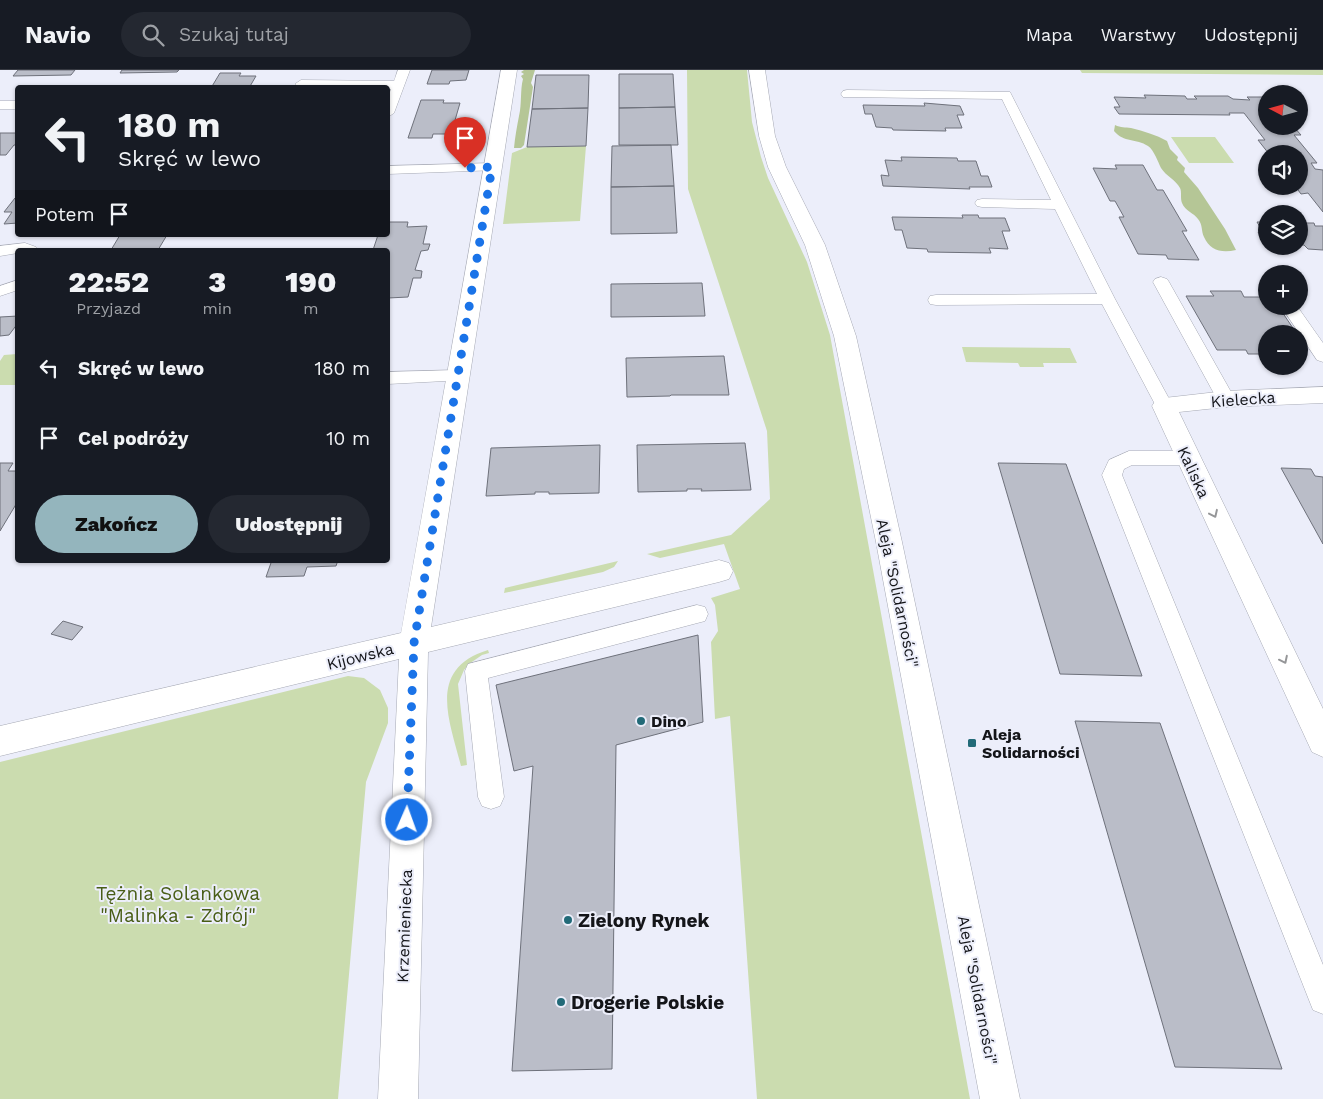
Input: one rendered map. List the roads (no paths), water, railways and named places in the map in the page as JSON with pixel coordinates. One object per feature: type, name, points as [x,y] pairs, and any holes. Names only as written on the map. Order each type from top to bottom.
[{"type":"street","name":"Krzemieniecka","points":[[398,1099],[414,643],[509,70]]},
{"type":"street","name":"Aleja \"Solidarności\"","points":[[757,70],[767,136],[777,167],[815,245],[846,336],[1000,1099]]},
{"type":"street","name":"Aleja \"Solidarności\"","points":[[762,98],[770,70]]},
{"type":"street","name":"Kielecka","points":[[1164,406],[1226,399],[1323,395]]},
{"type":"street","name":"Kaliska","points":[[1164,406],[1323,742]]},
{"type":"street","name":"Kijowska","points":[[0,741],[719,571]]},
{"type":"lane","points":[[390,107],[404,70]]},
{"type":"lane","points":[[300,84],[398,85]]},
{"type":"lane","name":"Kaliska","points":[[847,94],[1006,95],[1107,300],[1164,406]]},
{"type":"lane","points":[[0,105],[15,105]]},
{"type":"lane","points":[[390,170],[492,167]]},
{"type":"lane","points":[[982,203],[1060,204]]},
{"type":"lane","points":[[0,251],[15,249]]},
{"type":"lane","points":[[1162,282],[1226,399]]},
{"type":"lane","points":[[0,291],[15,286]]},
{"type":"lane","points":[[936,300],[1107,300]]},
{"type":"lane","points":[[1296,315],[1323,356]]},
{"type":"lane","points":[[390,378],[458,376]]},
{"type":"lane","points":[[1188,458],[1129,458],[1116,465],[1112,475],[1323,1000]]},
{"type":"lane","points":[[491,796],[476,671],[698,614]]},
{"type":"place","name":"Dino","points":[[641,721]]},
{"type":"place","name":"Aleja Solidarności","points":[[972,743]]},
{"type":"place","name":"Zielony Rynek","points":[[568,920]]},
{"type":"place","name":"Drogerie Polskie","points":[[561,1002]]},
{"type":"park label","name":"Tężnia Solankowa \"Malinka - Zdrój\"","points":[[178,904]]}]
